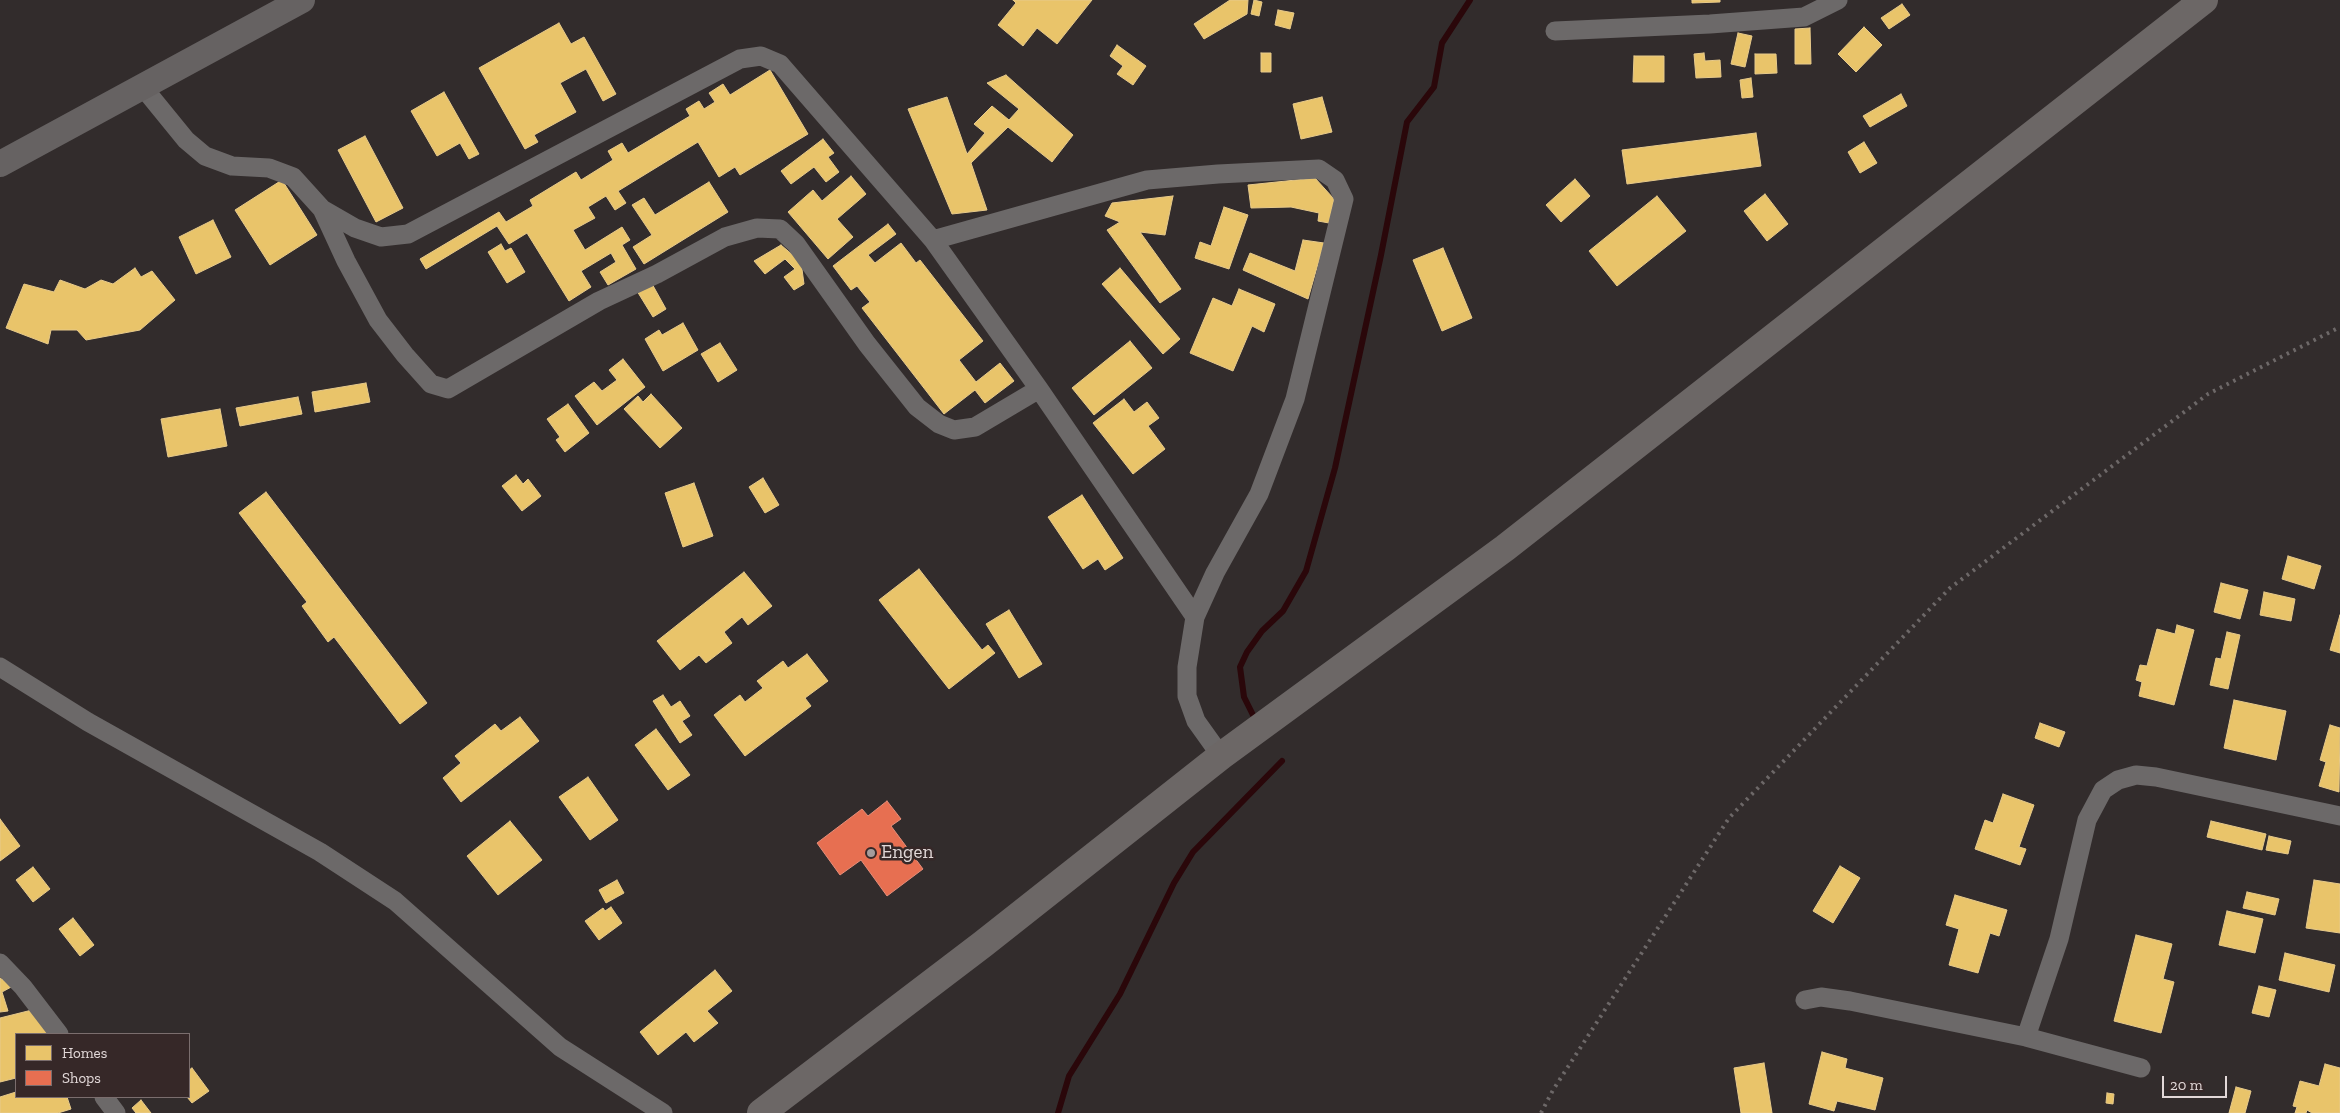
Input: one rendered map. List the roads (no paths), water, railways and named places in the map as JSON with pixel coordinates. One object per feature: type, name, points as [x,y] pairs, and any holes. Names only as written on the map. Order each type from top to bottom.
[{"type":"highway","points":[[761,1113],[991,938],[1221,756],[1505,548],[2204,0]]},
{"type":"street","points":[[0,164],[302,0]]},
{"type":"street","points":[[1555,31],[1710,24],[1804,17],[1838,0]]},
{"type":"street","points":[[322,209],[355,228],[381,237],[408,234],[740,59],[761,56],[780,64],[933,240],[1039,389],[1195,617]]},
{"type":"street","points":[[142,86],[186,140],[205,156],[232,166],[269,168],[293,177],[322,209],[346,261],[378,320],[405,355],[432,384],[448,389],[599,301],[657,274],[725,237],[757,228],[780,229],[796,244],[867,344],[904,391],[917,407],[939,424],[954,430],[975,426],[1039,389]]},
{"type":"street","points":[[933,240],[1147,180],[1319,169],[1335,180],[1344,198],[1295,399],[1260,494],[1215,573],[1195,617],[1187,667],[1187,696],[1196,721],[1221,756]]},
{"type":"street","points":[[0,667],[88,722],[320,852],[395,901],[560,1047],[663,1113]]},
{"type":"street","points":[[2026,1037],[2059,939],[2087,820],[2103,790],[2118,780],[2136,775],[2156,777],[2340,816]]},
{"type":"street","points":[[0,963],[24,987],[58,1033]]},
{"type":"street","points":[[1805,1000],[1820,997],[1850,1001],[2026,1037],[2142,1068]]},
{"type":"street","points":[[105,1098],[116,1113]]},
{"type":"waterway","points":[[1256,721],[1244,697],[1240,667],[1247,652],[1262,631],[1283,611],[1306,571],[1335,468],[1381,255],[1407,122],[1434,87],[1442,43],[1470,0]]},
{"type":"waterway","points":[[1058,1113],[1069,1076],[1120,994],[1174,883],[1193,852],[1282,761]]},
{"type":"railway","points":[[1541,1113],[1553,1090],[1729,818],[1950,588],[2208,394],[2340,327]]},
{"type":"place","name":"Engen","points":[[871,853]]}]
